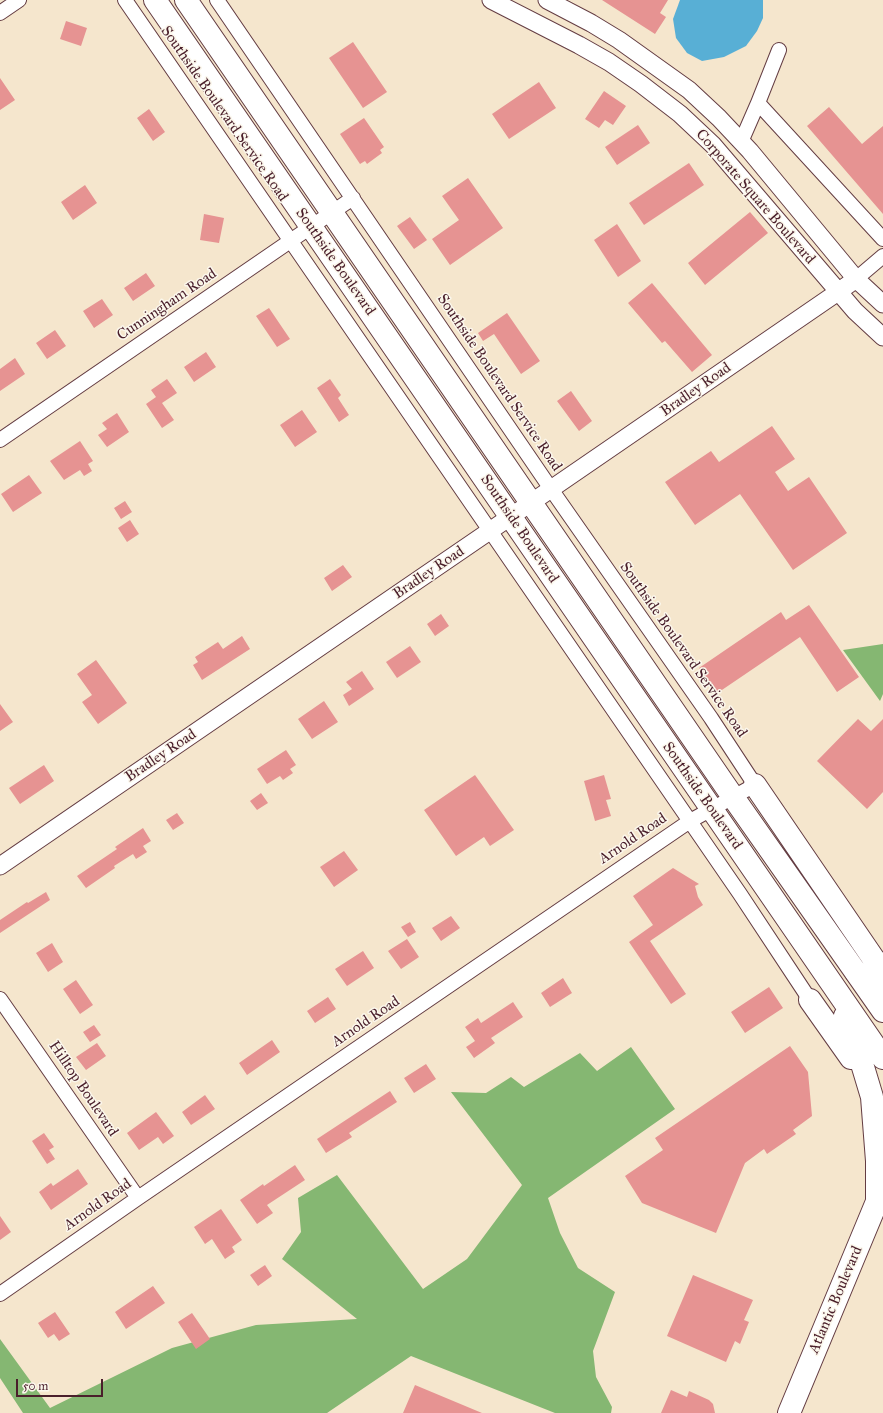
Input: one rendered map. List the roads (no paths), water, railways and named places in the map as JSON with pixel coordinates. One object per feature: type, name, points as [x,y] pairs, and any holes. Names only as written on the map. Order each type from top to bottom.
[{"type":"main road","name":"Southside Boulevard","points":[[155,0],[883,1058]]},
{"type":"main road","name":"Southside Boulevard","points":[[186,0],[732,797],[883,1011]]},
{"type":"main road","points":[[754,785],[873,958],[883,970]]},
{"type":"main road","points":[[856,972],[883,983]]},
{"type":"main road","points":[[831,983],[863,1067],[872,1098],[881,1194]]},
{"type":"main road","points":[[810,1000],[846,1049],[872,1098]]},
{"type":"main road","name":"Atlantic Boulevard","points":[[789,1413],[881,1194]]},
{"type":"street","points":[[0,13],[19,0]]},
{"type":"street","name":"Southside Boulevard Service Road","points":[[125,0],[690,821],[810,1000]]},
{"type":"street","name":"Southside Boulevard Service Road","points":[[217,0],[551,490],[711,718],[754,785]]},
{"type":"street","name":"Corporate Square Boulevard","points":[[491,0],[578,44],[609,62],[680,114],[713,145],[838,292],[855,311],[883,337]]},
{"type":"street","name":"Corporate Square Boulevard","points":[[547,0],[591,23],[631,48],[689,90],[719,118],[741,142],[856,278],[883,304]]},
{"type":"street","points":[[741,142],[779,50]]},
{"type":"street","points":[[758,103],[883,240]]},
{"type":"street","name":"Cunningham Road","points":[[0,440],[353,198]]},
{"type":"street","points":[[856,278],[883,256]]},
{"type":"street","name":"Bradley Road","points":[[0,866],[551,490],[838,292],[856,278]]},
{"type":"street","name":"Arnold Road","points":[[0,1294],[690,821],[754,785]]},
{"type":"street","name":"Hilltop Boulevard","points":[[0,999],[138,1198]]},
{"type":"water","points":[[680,0],[763,0],[763,18],[757,31],[746,46],[724,57],[702,61],[687,53],[676,38],[673,19]]}]
